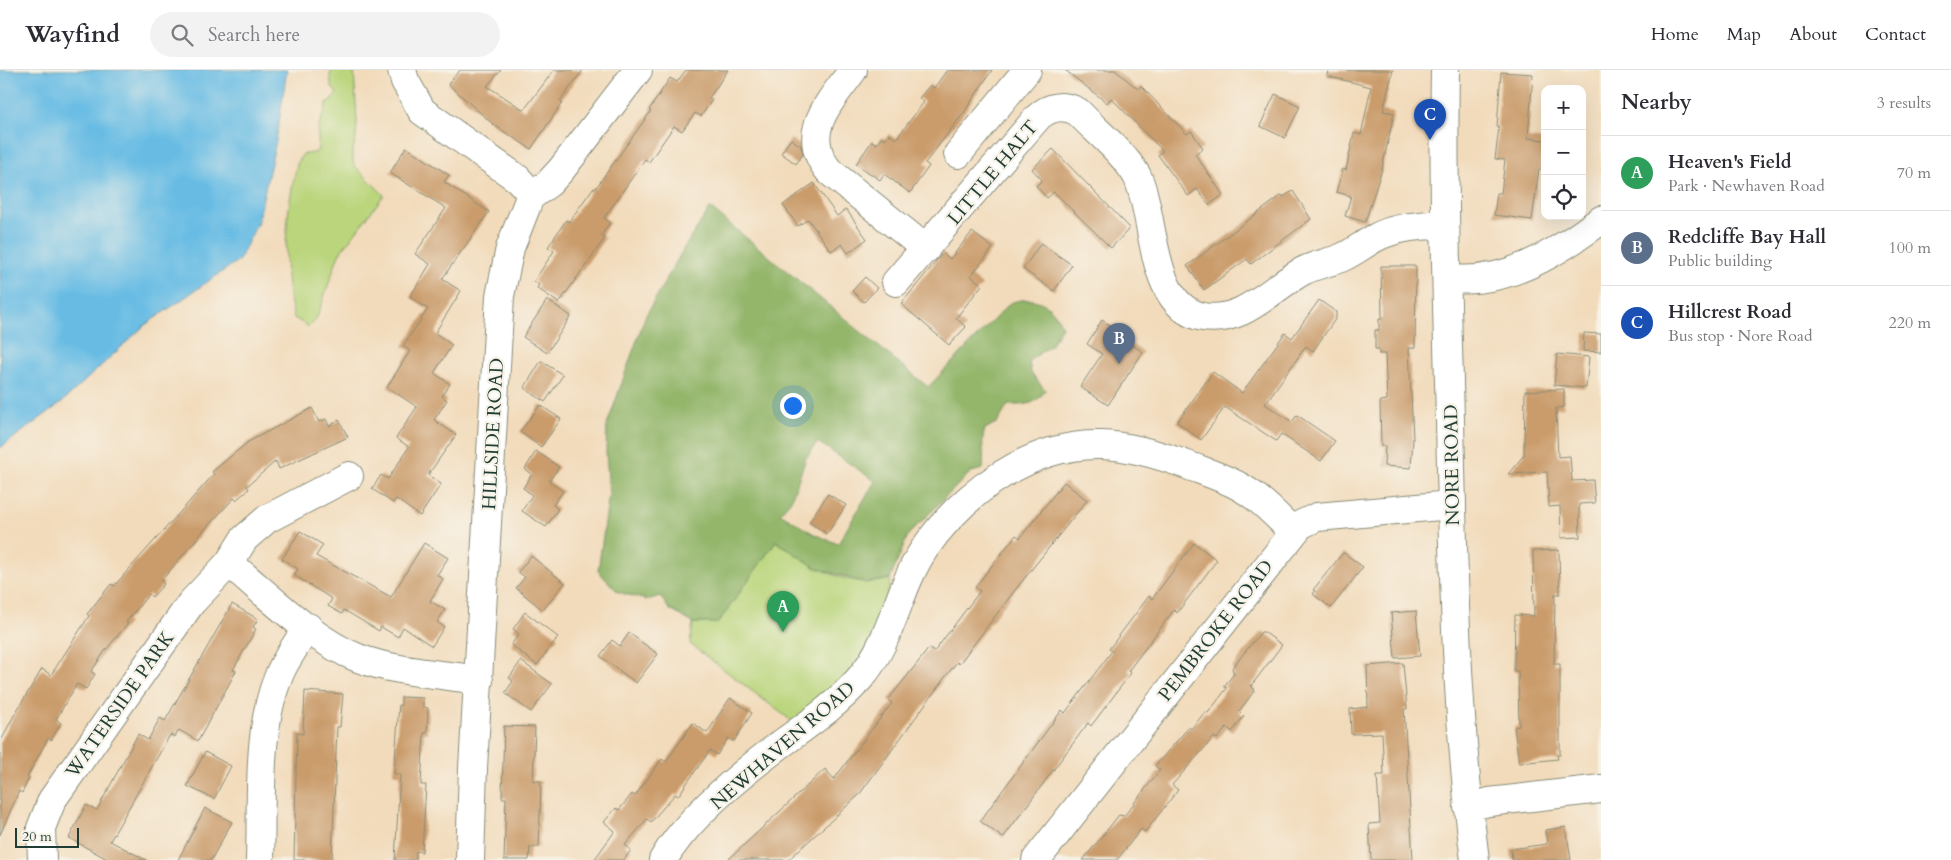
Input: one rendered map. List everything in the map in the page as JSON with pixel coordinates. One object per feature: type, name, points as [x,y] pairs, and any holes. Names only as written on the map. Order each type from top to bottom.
[{"type":"street","points":[[402,70],[405,81],[422,111],[518,179],[527,188],[530,197],[549,183],[561,170],[638,70]]},
{"type":"street","points":[[853,70],[818,122],[815,138],[819,156],[829,171],[926,249]]},
{"type":"street","points":[[958,154],[1027,70]]},
{"type":"street","name":"NORE ROAD","points":[[1445,70],[1445,224],[1454,597],[1468,807],[1475,860]]},
{"type":"street","name":"LITTLE HALT","points":[[896,282],[1038,117],[1044,111],[1056,107],[1071,108],[1078,112],[1130,166],[1141,187],[1162,275],[1180,305],[1198,316],[1219,318],[1238,313],[1303,271],[1344,257],[1382,235],[1409,227],[1445,224]]},
{"type":"street","name":"HILLSIDE ROAD","points":[[470,860],[500,296],[510,248],[530,197]]},
{"type":"street","points":[[1446,278],[1464,280],[1484,279],[1511,270],[1573,241],[1601,220]]},
{"type":"street","name":"NEWHAVEN ROAD","points":[[663,860],[678,838],[740,777],[819,717],[862,676],[883,642],[913,568],[925,548],[961,504],[1006,473],[1040,457],[1079,446],[1102,445],[1140,450],[1164,456],[1243,488],[1293,532]]},
{"type":"street","name":"WATERSIDE PARK","points":[[42,860],[41,828],[52,800],[191,603],[229,563],[244,539],[255,527],[267,518],[339,488]]},
{"type":"street","name":"PEMBROKE ROAD","points":[[1036,860],[1300,524],[1311,518],[1440,506],[1452,500]]},
{"type":"street","points":[[229,563],[308,627],[337,647],[367,661],[479,680]]},
{"type":"street","points":[[260,860],[264,739],[279,674],[308,627]]},
{"type":"street","points":[[1468,807],[1490,802],[1601,790]]},
{"type":"green space","points":[[333,70],[354,70],[357,122],[356,138],[352,153],[354,165],[384,195],[339,254],[316,320],[309,327],[294,318],[287,279],[286,240],[290,200],[298,161],[303,154],[314,153],[318,150],[318,129],[326,104],[337,94],[331,85],[330,74]]},
{"type":"green space","points":[[710,208],[928,387],[1010,303],[1019,300],[1035,300],[1048,306],[1058,319],[1062,327],[1051,345],[1029,361],[1031,373],[1045,390],[1034,402],[1008,405],[998,422],[985,429],[983,469],[971,472],[908,535],[890,579],[866,583],[816,568],[776,541],[718,623],[693,623],[669,609],[660,596],[647,600],[618,592],[598,571],[609,494],[606,452],[607,425],[645,317],[684,248]],"holes":[[[818,442],[875,481],[838,544],[814,534],[780,513],[791,500],[806,458]]]},
{"type":"green space","points":[[776,541],[815,566],[844,578],[874,582],[890,579],[890,585],[870,641],[856,667],[793,722],[690,644],[693,623],[718,623]]},
{"type":"water","points":[[0,70],[287,70],[276,141],[257,224],[239,260],[145,325],[61,403],[0,448]]},
{"type":"building","points":[[460,70],[501,70],[487,86],[524,110],[554,70],[583,70],[560,101],[562,103],[531,149],[494,125],[448,84]]},
{"type":"building","points":[[686,70],[728,70],[709,98],[712,100],[701,116],[695,113],[682,131],[674,126],[649,162],[645,159],[604,218],[610,222],[601,236],[605,238],[559,303],[537,288],[539,285],[534,281],[554,251],[548,247],[566,220],[569,222],[593,188],[595,189],[651,111],[649,110],[670,78],[677,82]]},
{"type":"building","points":[[947,70],[992,70],[963,114],[925,163],[929,166],[910,193],[884,174],[880,180],[856,164],[872,141],[877,144],[882,137],[885,139],[889,134],[896,139],[924,102],[919,98],[930,85],[934,88]]},
{"type":"building","points":[[1065,70],[1115,70],[1138,89],[1141,86],[1187,134],[1191,131],[1203,148],[1195,154],[1223,195],[1209,205],[1197,189],[1188,196],[1158,155],[1163,151],[1111,98],[1107,103]]},
{"type":"building","points":[[1328,70],[1393,70],[1383,111],[1394,113],[1382,169],[1365,222],[1345,216],[1351,196],[1336,192],[1343,169],[1346,170],[1354,133],[1361,135],[1371,87],[1327,76]]},
{"type":"building","points":[[1501,72],[1533,74],[1528,138],[1541,140],[1541,169],[1539,169],[1532,220],[1494,215],[1497,193],[1501,193],[1505,160],[1495,159],[1499,127],[1497,127]]},
{"type":"building","points":[[1275,94],[1300,106],[1285,138],[1260,126]]},
{"type":"building","points":[[791,139],[801,146],[803,154],[796,164],[781,153]]},
{"type":"building","points":[[406,147],[449,175],[444,182],[489,212],[442,279],[461,291],[435,333],[452,345],[434,373],[450,384],[442,396],[447,400],[434,420],[456,435],[428,475],[441,484],[420,516],[396,499],[393,503],[372,489],[381,475],[388,479],[409,447],[396,438],[417,407],[387,387],[410,351],[403,346],[428,309],[410,297],[430,264],[415,254],[446,208],[390,173]]},
{"type":"building","points":[[1053,149],[1130,228],[1111,248],[1054,192],[1047,198],[1036,186],[1042,180],[1032,169]]},
{"type":"building","points":[[814,183],[837,216],[846,209],[867,239],[848,253],[842,244],[831,251],[808,219],[798,226],[783,205]]},
{"type":"building","points":[[1293,191],[1311,219],[1251,264],[1247,259],[1204,290],[1187,266],[1282,195],[1283,197]]},
{"type":"building","points":[[972,232],[993,248],[971,276],[982,285],[956,318],[966,327],[949,345],[901,304],[943,253],[950,259]]},
{"type":"building","points":[[1041,243],[1072,265],[1054,291],[1023,269]]},
{"type":"building","points":[[1381,266],[1416,266],[1415,348],[1409,348],[1413,439],[1411,468],[1384,466],[1385,446],[1381,446],[1380,401],[1387,400],[1385,354],[1379,354],[1379,349],[1375,349],[1375,330],[1379,330],[1379,319],[1382,319]]},
{"type":"building","points":[[865,277],[877,288],[864,302],[852,291]]},
{"type":"building","points":[[547,300],[571,316],[547,353],[523,337]]},
{"type":"building","points":[[1319,300],[1336,312],[1336,318],[1313,351],[1306,346],[1265,404],[1292,422],[1297,415],[1335,441],[1321,461],[1281,434],[1276,441],[1225,407],[1201,440],[1177,422],[1213,372],[1242,393],[1285,333],[1292,338]]},
{"type":"building","points":[[1102,320],[1126,335],[1123,339],[1143,352],[1108,405],[1080,387],[1102,354],[1087,344]]},
{"type":"building","points":[[1584,333],[1601,334],[1601,352],[1583,351]]},
{"type":"building","points":[[1557,354],[1589,357],[1586,388],[1554,385]]},
{"type":"building","points":[[541,361],[563,375],[545,402],[524,388]]},
{"type":"building","points":[[1564,389],[1564,407],[1556,408],[1558,457],[1570,456],[1572,481],[1593,480],[1595,503],[1579,504],[1580,537],[1561,538],[1560,506],[1549,507],[1547,472],[1508,474],[1524,455],[1525,391]]},
{"type":"building","points":[[540,405],[561,419],[541,447],[520,432]]},
{"type":"building","points":[[312,408],[319,422],[326,419],[329,426],[339,420],[348,437],[279,469],[276,461],[247,486],[249,489],[236,500],[234,498],[204,530],[161,581],[164,584],[152,597],[149,594],[126,622],[128,623],[91,672],[95,674],[86,689],[77,684],[56,719],[61,723],[51,740],[48,738],[27,777],[29,778],[22,793],[19,791],[0,835],[0,743],[13,717],[42,669],[51,675],[89,616],[87,614],[111,584],[114,586],[214,474],[212,472],[248,442]]},
{"type":"building","points":[[536,451],[559,467],[549,481],[563,491],[553,505],[558,509],[546,527],[522,511],[532,495],[523,488],[532,474],[525,469]]},
{"type":"building","points":[[1064,482],[1087,500],[959,664],[957,662],[943,680],[859,795],[788,860],[728,860],[825,769],[834,779],[892,703],[888,700],[929,648],[934,652],[980,591],[975,587],[1016,535],[1020,538]]},
{"type":"building","points":[[828,494],[846,505],[827,534],[809,522]]},
{"type":"building","points":[[300,531],[323,545],[316,556],[391,597],[424,543],[448,558],[437,575],[443,579],[430,601],[445,610],[437,622],[444,627],[432,646],[403,627],[398,637],[381,627],[379,631],[344,610],[342,614],[328,606],[332,599],[294,575],[298,569],[282,559]]},
{"type":"building","points":[[1194,543],[1217,560],[1177,613],[1174,610],[1128,671],[1131,673],[1091,726],[1088,723],[1003,838],[980,821],[1062,710],[1065,713],[1112,651],[1109,649],[1149,596],[1152,599]]},
{"type":"building","points":[[1559,550],[1560,594],[1555,594],[1554,664],[1560,664],[1560,755],[1557,755],[1558,759],[1519,763],[1514,727],[1519,726],[1518,671],[1514,671],[1515,615],[1534,616],[1533,551]]},
{"type":"building","points":[[1344,553],[1363,567],[1331,608],[1313,594],[1315,591],[1313,590]]},
{"type":"building","points":[[531,556],[565,583],[543,610],[516,588],[525,577],[518,572]]},
{"type":"building","points":[[232,604],[258,619],[253,627],[256,629],[233,670],[236,671],[198,741],[179,730],[175,737],[170,735],[110,841],[146,860],[109,860],[69,838],[86,805],[97,810],[138,734],[148,740],[160,718],[165,721]]},
{"type":"building","points":[[1416,611],[1420,656],[1395,658],[1391,613]]},
{"type":"building","points":[[525,612],[558,637],[537,665],[511,645],[519,634],[513,629]]},
{"type":"building","points":[[1261,632],[1264,632],[1282,645],[1251,686],[1255,690],[1239,711],[1244,716],[1232,732],[1227,727],[1217,739],[1214,737],[1172,785],[1178,790],[1145,832],[1141,829],[1117,860],[1083,860],[1119,815],[1124,816],[1160,770],[1155,766],[1189,727],[1191,729],[1205,712],[1208,713],[1227,688],[1224,686],[1234,674],[1232,668]]},
{"type":"building","points":[[629,633],[658,654],[636,683],[600,656],[612,640],[620,646]]},
{"type":"building","points":[[521,661],[552,684],[531,712],[505,693],[513,681],[509,678]]},
{"type":"building","points":[[1403,663],[1407,709],[1404,709],[1413,860],[1371,860],[1369,824],[1380,823],[1377,775],[1384,775],[1382,733],[1351,734],[1350,709],[1368,707],[1367,666]]},
{"type":"building","points":[[305,691],[343,694],[340,727],[337,727],[332,860],[294,860],[297,733],[303,734]]},
{"type":"building","points":[[401,697],[423,698],[423,707],[428,708],[427,733],[424,733],[421,785],[426,785],[422,852],[416,851],[416,860],[395,860],[400,774],[394,774]]},
{"type":"building","points":[[730,698],[752,713],[734,741],[728,738],[717,755],[710,750],[678,796],[675,794],[651,822],[647,819],[625,845],[631,850],[624,860],[594,860],[615,831],[604,822],[616,808],[619,810],[632,794],[635,796],[662,759],[666,762],[693,723],[707,733]]},
{"type":"building","points":[[504,726],[535,727],[533,781],[541,781],[539,847],[530,847],[529,860],[504,860],[506,798],[502,798]]},
{"type":"building","points":[[205,752],[231,766],[214,799],[187,786]]},
{"type":"building","points":[[205,808],[232,822],[211,860],[178,860]]},
{"type":"building","points":[[1566,827],[1571,860],[1512,860],[1511,849],[1547,844],[1545,830]]},
{"type":"place","name":"Hillcrest Road","points":[[1430,140]]},
{"type":"place","name":"Redcliffe Bay Hall","points":[[1119,364]]},
{"type":"place","name":"Heaven's Field","points":[[783,632]]}]
